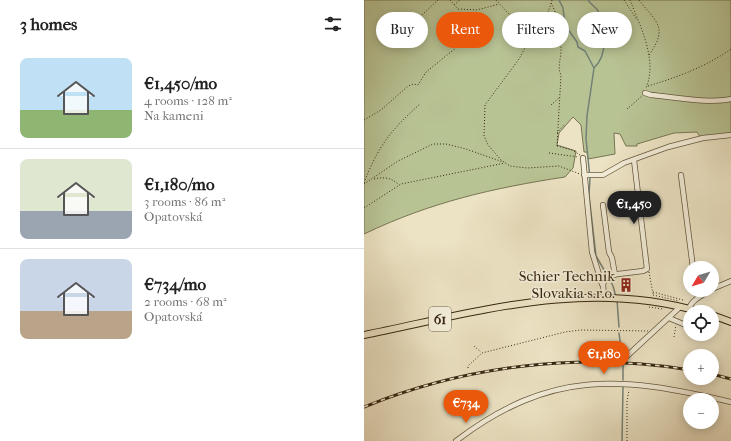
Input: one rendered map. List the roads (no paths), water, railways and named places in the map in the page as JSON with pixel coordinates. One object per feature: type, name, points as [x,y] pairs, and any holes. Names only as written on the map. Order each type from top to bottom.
[{"type":"main road","name":"61","points":[[364,334],[531,301],[572,297],[604,296],[688,305]]},
{"type":"main road","points":[[719,318],[731,322]]},
{"type":"street","points":[[645,93],[651,95],[692,99],[725,101],[731,99]]},
{"type":"street","points":[[588,174],[603,175],[634,160],[668,147],[703,138],[731,135]]},
{"type":"street","points":[[581,158],[588,174],[592,252],[603,286],[604,296]]},
{"type":"street","points":[[610,276],[643,271],[647,269],[642,241],[634,160]]},
{"type":"street","points":[[681,175],[692,261]]},
{"type":"street","points":[[603,286],[610,276],[612,258],[609,252],[604,206]]},
{"type":"street","points":[[719,286],[731,281]]},
{"type":"street","points":[[690,305],[698,298]]},
{"type":"street","points":[[626,357],[669,318],[682,304]]},
{"type":"street","points":[[669,318],[683,324]]},
{"type":"street","points":[[456,441],[497,412],[533,396],[569,387],[591,384],[630,384],[731,402]]},
{"type":"waterway","points":[[559,0],[563,8],[565,25],[577,42],[578,47],[585,51],[594,68],[587,116],[586,139],[590,178],[589,195],[596,256],[607,275]]},
{"type":"waterway","points":[[588,0],[598,11],[604,32],[604,48],[599,62],[594,68]]},
{"type":"waterway","points":[[609,278],[616,297]]},
{"type":"waterway","points":[[617,300],[619,327]]},
{"type":"waterway","points":[[619,333],[622,356]]},
{"type":"waterway","points":[[623,365],[623,380]]},
{"type":"waterway","points":[[622,441],[623,387]]},
{"type":"railway","points":[[364,407],[443,381],[483,372],[524,366],[607,362],[683,369]]},
{"type":"railway","points":[[719,376],[731,379]]},
{"type":"place","name":"Schier Technik Slovakia s.r.o.","points":[[626,285]]}]
